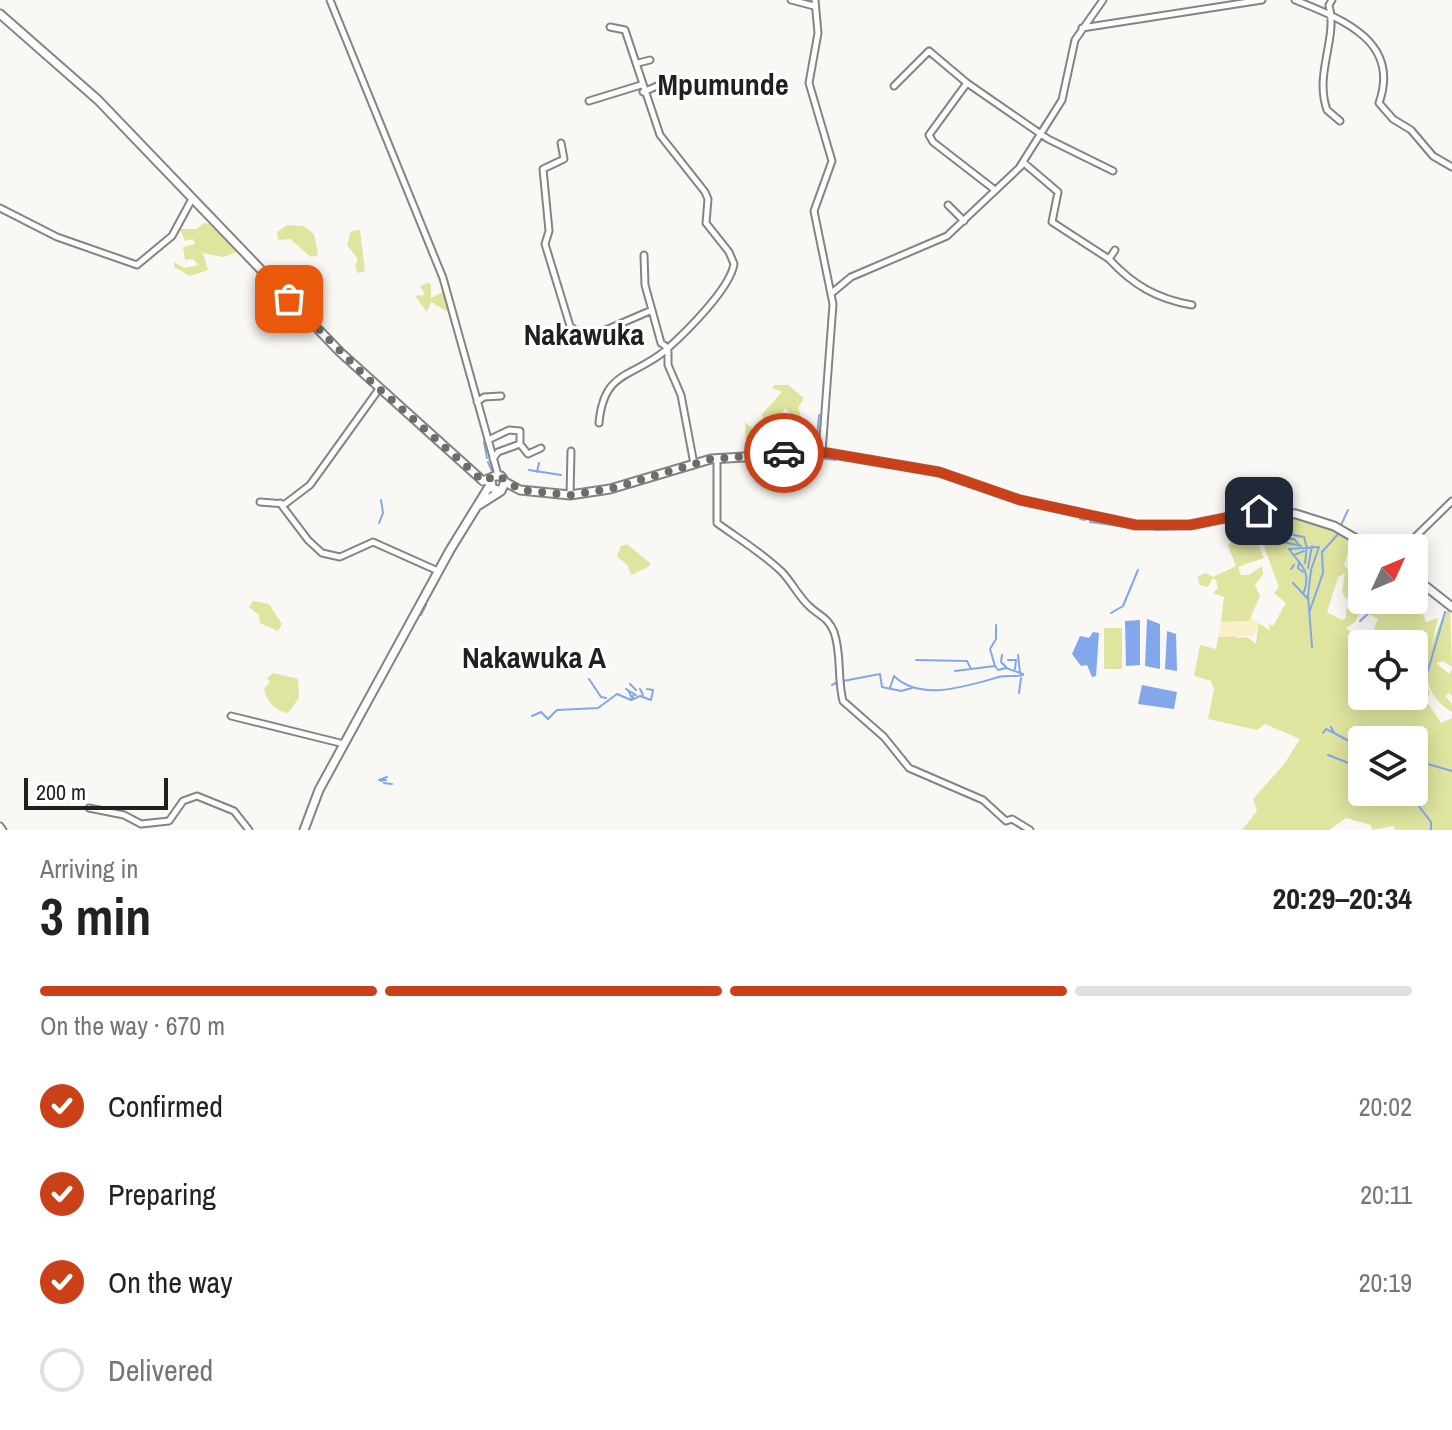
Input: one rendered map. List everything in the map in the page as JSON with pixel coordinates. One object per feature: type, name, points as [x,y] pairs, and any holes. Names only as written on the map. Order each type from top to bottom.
[{"type":"main road","points":[[1,14],[65,68],[379,389],[486,483],[503,488],[570,495],[610,489],[717,458],[822,452],[939,472],[1020,500],[1136,525],[1190,525],[1259,511],[1296,514],[1334,526],[1348,534]]},
{"type":"main road","points":[[304,830],[319,790],[477,507],[486,483],[498,475],[503,488]]},
{"type":"main road","points":[[477,507],[503,488]]},
{"type":"main road","points":[[1428,588],[1452,607]]},
{"type":"street","points":[[330,0],[443,278],[498,475]]},
{"type":"street","points":[[791,0],[814,3],[818,33],[809,83],[832,161],[814,211],[833,292],[822,452]]},
{"type":"street","points":[[1019,168],[1062,100],[1071,51],[1081,28],[1103,0]]},
{"type":"street","points":[[1081,28],[1262,0]]},
{"type":"street","points":[[1295,0],[1360,32],[1380,55],[1384,81],[1379,103],[1385,106],[1393,119],[1411,130],[1433,156],[1452,167]]},
{"type":"street","points":[[1332,0],[1329,5],[1335,20],[1321,76],[1327,110],[1340,121]]},
{"type":"street","points":[[0,27],[1,14]]},
{"type":"street","points":[[599,423],[602,402],[610,385],[668,348],[724,288],[734,264],[729,252],[706,223],[708,199],[705,192],[660,135],[624,28],[610,27]]},
{"type":"street","points":[[894,86],[929,51],[967,83],[1040,134],[1113,171]]},
{"type":"street","points":[[638,63],[650,60]]},
{"type":"street","points":[[589,101],[676,78]]},
{"type":"street","points":[[967,83],[929,135],[933,142],[995,190]]},
{"type":"street","points":[[561,143],[564,159],[543,169],[549,231],[545,244],[570,326],[584,339],[652,310]]},
{"type":"street","points":[[833,292],[851,277],[947,236],[1024,163],[1058,192],[1057,210],[1052,222],[1109,259],[1130,281],[1161,299],[1192,305]]},
{"type":"street","points":[[0,208],[57,237],[137,265],[172,236],[192,199]]},
{"type":"street","points":[[948,205],[964,221]]},
{"type":"street","points":[[1109,259],[1115,250]]},
{"type":"street","points":[[644,255],[643,272],[652,310],[661,343],[668,348]]},
{"type":"street","points":[[668,348],[668,365],[681,395],[694,464]]},
{"type":"street","points":[[260,502],[285,504],[310,485],[379,389]]},
{"type":"street","points":[[477,402],[484,397],[501,396]]},
{"type":"street","points":[[488,440],[516,429],[520,431],[520,444],[528,454],[541,448]]},
{"type":"street","points":[[492,459],[498,452],[520,444]]},
{"type":"street","points":[[570,495],[571,451]]},
{"type":"street","points":[[717,458],[717,523],[732,531],[746,546],[760,552],[787,578],[810,608],[826,616],[840,655],[843,701],[884,737],[909,768],[971,794],[1006,821],[1012,819],[1030,830]]},
{"type":"street","points":[[1418,534],[1452,501]]},
{"type":"street","points":[[280,503],[322,553],[340,557],[373,542],[439,571]]},
{"type":"street","points":[[231,716],[344,744]]},
{"type":"street","points":[[89,808],[152,825],[169,821],[183,801],[197,796],[234,811],[249,830]]},
{"type":"green space","points":[[204,223],[209,224],[237,252],[223,257],[203,253],[208,270],[190,276],[174,267],[174,262],[185,268],[199,265],[193,259],[185,260],[183,247],[195,244],[193,239],[185,241],[180,229],[197,229]]},
{"type":"green space","points":[[287,225],[303,226],[314,234],[318,255],[311,257],[290,239],[278,240],[277,232]]},
{"type":"green space","points":[[360,230],[365,271],[358,273],[355,266],[358,259],[347,245],[351,231]]},
{"type":"green space","points":[[431,284],[431,298],[443,292],[448,312],[431,302],[427,312],[415,296],[425,295],[420,286]]},
{"type":"green space","points":[[788,385],[804,398],[798,408],[812,447],[807,448],[804,442],[791,435],[797,422],[785,408],[779,421],[787,430],[787,437],[800,448],[775,443],[752,448],[746,441],[745,422],[757,432],[763,431],[762,414],[782,392],[772,388]]},
{"type":"green space","points":[[1269,515],[1302,518],[1348,536],[1344,565],[1348,569],[1348,597],[1346,599],[1342,592],[1345,573],[1338,577],[1327,612],[1342,620],[1346,618],[1348,608],[1348,614],[1359,614],[1355,622],[1346,628],[1348,710],[1428,710],[1428,703],[1441,723],[1452,718],[1452,830],[1395,830],[1394,826],[1372,830],[1371,825],[1346,818],[1329,830],[1242,830],[1257,811],[1253,799],[1285,763],[1300,739],[1265,724],[1257,730],[1208,719],[1214,689],[1211,681],[1194,676],[1200,645],[1216,649],[1218,637],[1233,635],[1237,638],[1247,637],[1256,644],[1258,623],[1270,630],[1269,624],[1273,626],[1286,603],[1274,593],[1279,587],[1254,520],[1257,516]]},
{"type":"green space","points":[[1240,521],[1250,524],[1247,530],[1253,533],[1264,558],[1238,567],[1241,575],[1249,575],[1262,566],[1263,574],[1255,585],[1260,596],[1249,621],[1221,622],[1224,597],[1213,593],[1218,588],[1216,580],[1213,578],[1208,587],[1200,585],[1197,577],[1206,573],[1213,577],[1236,566],[1228,546],[1233,537],[1225,526]]},
{"type":"green space","points":[[627,544],[650,566],[631,575],[628,566],[617,556],[621,546]]},
{"type":"green space","points":[[253,601],[269,604],[282,624],[278,631],[260,623],[259,615],[249,607]]},
{"type":"green space","points":[[1450,607],[1452,667],[1443,661],[1436,663],[1449,674],[1452,669],[1452,696],[1449,693],[1445,696],[1452,704],[1452,712],[1440,703],[1428,682],[1430,653]]},
{"type":"green space","points":[[1369,614],[1423,614],[1426,622],[1438,618],[1428,661],[1428,630],[1375,630],[1378,619]]},
{"type":"green space","points":[[1104,628],[1122,628],[1122,669],[1104,669]]},
{"type":"green space","points":[[273,673],[298,679],[299,698],[288,713],[275,708],[265,694],[264,689],[270,682],[267,678]]},
{"type":"sand","points":[[1251,616],[1258,623],[1254,636],[1218,637],[1221,622],[1249,621]]},
{"type":"water","points":[[1147,619],[1160,624],[1160,669],[1145,666]]},
{"type":"water","points":[[1140,620],[1140,665],[1126,666],[1125,621]]},
{"type":"water","points":[[1167,631],[1176,634],[1177,671],[1165,669]]},
{"type":"water","points":[[1093,632],[1099,633],[1096,676],[1092,677],[1087,665],[1081,666],[1072,654],[1080,636],[1089,638]]},
{"type":"water","points":[[1142,685],[1177,692],[1174,709],[1138,704]]},
{"type":"waterway","points":[[476,407],[479,420]]},
{"type":"waterway","points":[[812,450],[817,440],[819,415]]},
{"type":"waterway","points":[[484,442],[487,458]]},
{"type":"waterway","points":[[713,456],[798,450]]},
{"type":"waterway","points":[[808,457],[836,460]]},
{"type":"waterway","points":[[488,462],[493,473]]},
{"type":"waterway","points":[[699,466],[715,462]]},
{"type":"waterway","points":[[537,472],[539,463]]},
{"type":"waterway","points":[[529,470],[561,475]]},
{"type":"waterway","points":[[629,487],[642,483]]},
{"type":"waterway","points":[[592,495],[603,493]]},
{"type":"waterway","points":[[379,523],[383,513],[381,500]]},
{"type":"waterway","points":[[1341,525],[1348,510]]},
{"type":"waterway","points":[[1257,516],[1267,515]]},
{"type":"waterway","points":[[1198,527],[1249,517]]},
{"type":"waterway","points":[[1080,519],[1085,520]]},
{"type":"waterway","points":[[1090,522],[1126,527]]},
{"type":"waterway","points":[[1156,530],[1175,529]]},
{"type":"waterway","points":[[1284,533],[1304,537],[1306,545]]},
{"type":"waterway","points":[[1309,613],[1323,573],[1322,552],[1339,533]]},
{"type":"waterway","points":[[450,559],[461,539]]},
{"type":"waterway","points":[[1288,539],[1294,539],[1299,545]]},
{"type":"waterway","points":[[1283,542],[1301,546]]},
{"type":"waterway","points":[[1305,563],[1307,546]]},
{"type":"waterway","points":[[1308,568],[1312,546]]},
{"type":"waterway","points":[[1304,592],[1305,573],[1289,549],[1319,547]]},
{"type":"waterway","points":[[1312,647],[1308,596],[1311,570],[1319,547]]},
{"type":"waterway","points":[[1294,555],[1304,551]]},
{"type":"waterway","points":[[1299,563],[1298,568],[1303,572]]},
{"type":"waterway","points":[[1291,569],[1294,565]]},
{"type":"waterway","points":[[1111,613],[1123,606],[1138,570]]},
{"type":"waterway","points":[[1293,583],[1308,599]]},
{"type":"waterway","points":[[421,615],[426,605]]},
{"type":"waterway","points":[[1428,671],[1445,612]]},
{"type":"waterway","points":[[1360,621],[1368,614]]},
{"type":"waterway","points":[[995,666],[990,649],[996,639],[996,625]]},
{"type":"waterway","points":[[386,674],[400,650]]},
{"type":"waterway","points":[[1002,655],[1001,662],[1006,667]]},
{"type":"waterway","points":[[1018,655],[1020,673]]},
{"type":"waterway","points":[[916,660],[967,661],[971,669]]},
{"type":"waterway","points":[[1008,660],[1016,660],[1015,669]]},
{"type":"waterway","points":[[955,671],[995,666],[998,670],[1006,668],[1023,674]]},
{"type":"waterway","points":[[843,681],[880,674],[882,687],[901,691],[912,688]]},
{"type":"waterway","points":[[890,688],[894,676],[917,688],[945,690],[1002,676],[1023,675]]},
{"type":"waterway","points":[[1019,693],[1021,678]]},
{"type":"waterway","points":[[589,679],[601,697],[606,698]]},
{"type":"waterway","points":[[832,685],[836,683]]},
{"type":"waterway","points":[[630,684],[636,690]]},
{"type":"waterway","points":[[626,689],[636,695]]},
{"type":"waterway","points":[[640,689],[643,695]]},
{"type":"waterway","points":[[532,716],[541,712],[548,719],[557,710],[598,708],[617,694],[631,700],[640,696],[651,700],[653,690],[647,689]]},
{"type":"waterway","points":[[628,690],[632,698],[634,694]]},
{"type":"waterway","points":[[1331,727],[1334,733],[1348,740]]},
{"type":"waterway","points":[[1323,733],[1326,729],[1334,733]]},
{"type":"waterway","points":[[1328,755],[1348,763]]},
{"type":"waterway","points":[[1428,764],[1452,771]]},
{"type":"waterway","points":[[379,780],[387,777]]},
{"type":"waterway","points":[[381,781],[386,780]]},
{"type":"waterway","points":[[384,783],[392,784]]},
{"type":"waterway","points":[[1419,806],[1431,822],[1431,830]]},
{"type":"way so far","points":[[289,299],[366,377],[483,481],[498,475],[520,490],[570,495],[610,489],[711,459],[784,453]]},
{"type":"district","name":"Mpumunde","points":[[723,85]]},
{"type":"district","name":"Nakawuka","points":[[584,335]]},
{"type":"district","name":"Nakawuka A","points":[[534,658]]},
{"type":"route","points":[[784,453],[822,452],[883,465],[939,472],[1020,500],[1136,525],[1190,525],[1259,511]]}]
